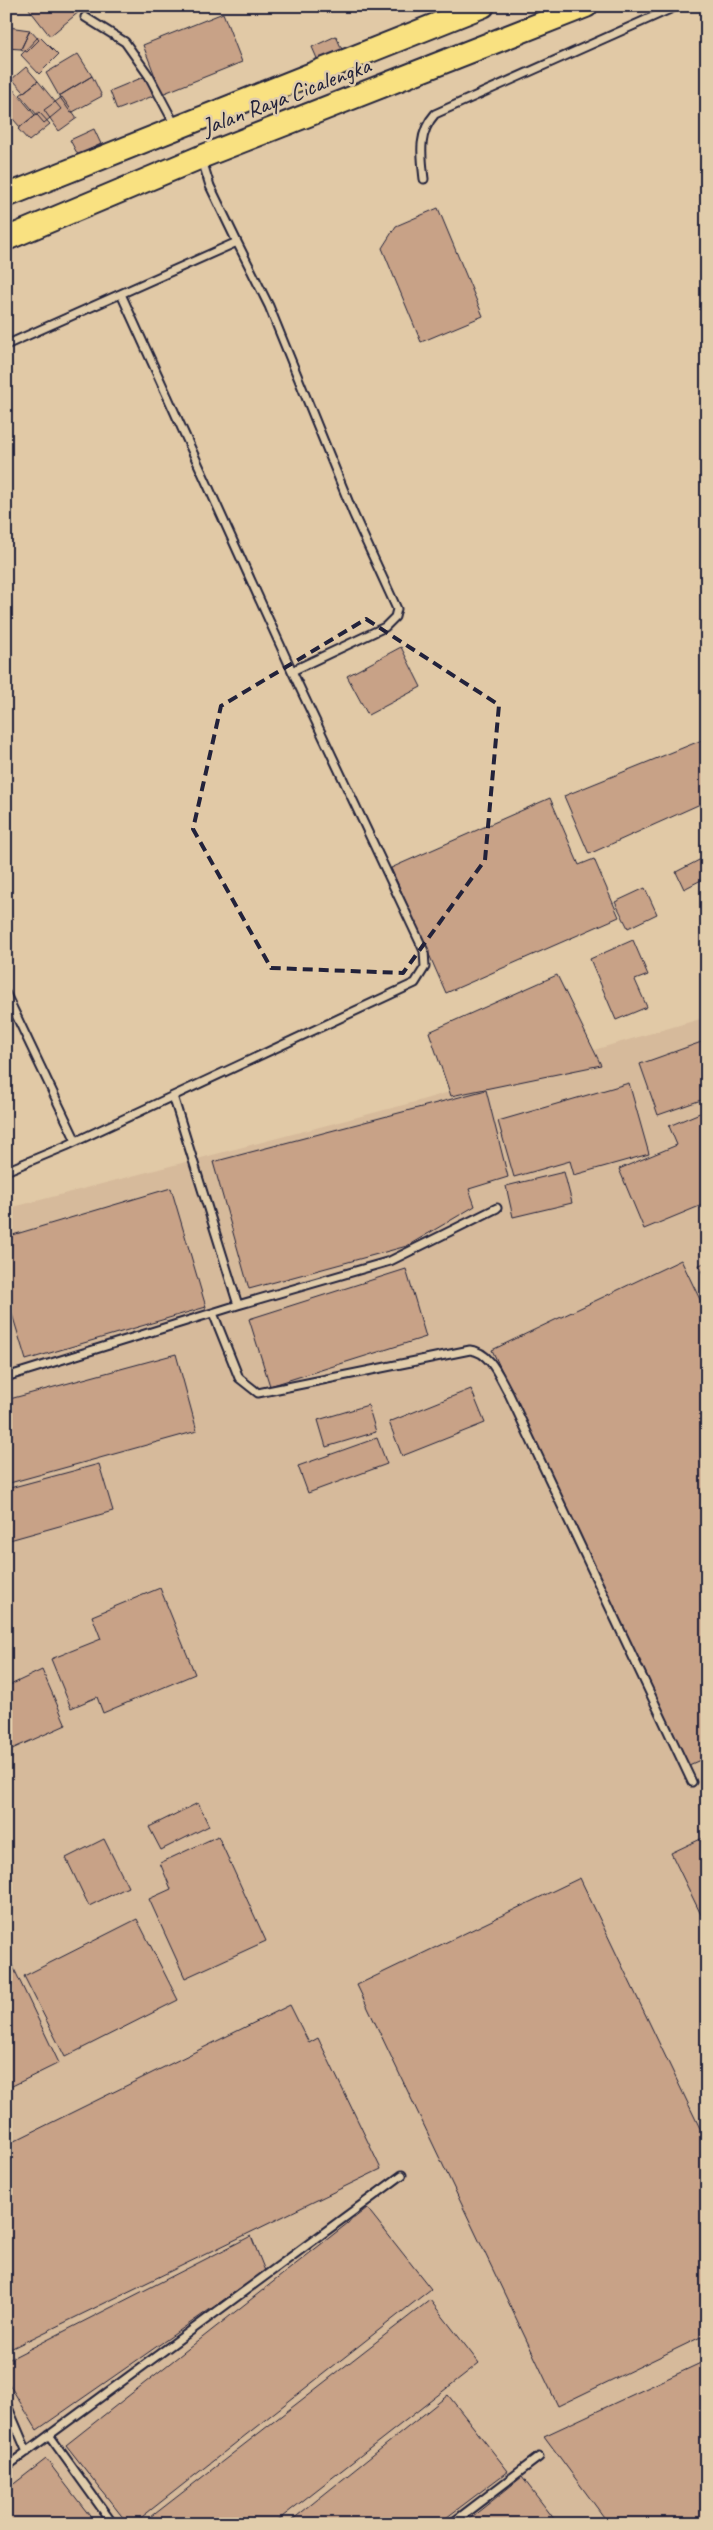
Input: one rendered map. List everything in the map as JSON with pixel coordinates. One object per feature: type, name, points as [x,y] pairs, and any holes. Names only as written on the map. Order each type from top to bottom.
[{"type":"highway","name":"Jalan Raya Cicalengka","points":[[6,196],[456,11],[483,6]]},
{"type":"highway","name":"Jalan Raya Cicalengka","points":[[6,239],[201,157],[586,6]]},
{"type":"lane","points":[[424,179],[421,153],[422,137],[426,123],[435,114],[677,6]]},
{"type":"lane","points":[[85,17],[124,42],[149,76],[176,127]]},
{"type":"lane","points":[[201,157],[210,186],[236,242],[270,306],[353,513],[397,609],[395,617],[385,626],[292,671]]},
{"type":"lane","points":[[6,345],[236,242]]},
{"type":"lane","points":[[6,1170],[76,1141],[415,983],[425,967],[424,951],[292,671],[121,294]]},
{"type":"lane","points":[[6,994],[76,1141]]},
{"type":"lane","points":[[173,1096],[238,1305]]},
{"type":"lane","points":[[6,1378],[238,1305],[390,1261],[497,1208]]},
{"type":"lane","points":[[213,1313],[239,1378],[258,1393],[470,1350],[480,1351],[488,1358],[509,1394],[692,1782]]},
{"type":"lane","points":[[6,2467],[402,2175]]},
{"type":"lane","points":[[6,2403],[27,2452]]},
{"type":"lane","points":[[49,2435],[113,2524]]},
{"type":"lane","points":[[451,2524],[539,2457]]},
{"type":"highlighted area","points":[[366,619],[499,705],[485,860],[403,973],[271,968],[193,829],[221,706]]},
{"type":"shaded area","points":[[707,1017],[707,2524],[6,2524],[6,1209],[415,1102]]},
{"type":"building","points":[[32,6],[86,6],[50,36],[29,9]]},
{"type":"building","points":[[223,13],[242,62],[162,94],[143,45]]},
{"type":"building","points":[[8,27],[30,30],[21,49],[6,48]]},
{"type":"building","points":[[30,30],[39,40],[27,52],[21,49]]},
{"type":"building","points":[[39,36],[58,55],[39,74],[21,55]]},
{"type":"building","points":[[336,36],[343,52],[319,63],[312,47]]},
{"type":"building","points":[[78,54],[92,76],[59,96],[46,73]]},
{"type":"building","points":[[26,67],[38,81],[24,92],[12,79]]},
{"type":"building","points":[[92,76],[102,96],[71,113],[59,96]]},
{"type":"building","points":[[146,76],[153,96],[117,110],[110,91]]},
{"type":"building","points":[[38,81],[61,109],[44,123],[20,95]]},
{"type":"building","points":[[14,90],[35,115],[20,127],[6,111],[6,97]]},
{"type":"building","points":[[62,97],[77,118],[59,131],[44,110]]},
{"type":"building","points":[[39,112],[50,124],[29,141],[18,129]]},
{"type":"building","points":[[94,129],[101,144],[78,155],[70,140]]},
{"type":"building","points":[[438,208],[483,316],[421,342],[382,248],[396,226]]},
{"type":"building","points":[[401,647],[421,687],[368,715],[347,676]]},
{"type":"building","points":[[707,738],[707,801],[589,854],[564,796]]},
{"type":"building","points":[[550,798],[579,865],[594,859],[619,917],[446,993],[391,868]]},
{"type":"building","points":[[707,856],[707,877],[684,889],[676,872]]},
{"type":"building","points":[[645,888],[657,914],[628,928],[615,902]]},
{"type":"building","points":[[633,940],[648,975],[635,980],[647,1007],[616,1020],[590,959]]},
{"type":"building","points":[[557,975],[601,1065],[451,1096],[429,1032]]},
{"type":"building","points":[[707,1040],[707,1098],[658,1115],[640,1064]]},
{"type":"building","points":[[629,1083],[649,1154],[574,1175],[570,1161],[514,1177],[498,1121]]},
{"type":"building","points":[[486,1090],[508,1177],[469,1189],[475,1206],[407,1246],[249,1289],[213,1162]]},
{"type":"building","points":[[707,1110],[707,1203],[644,1229],[619,1169],[677,1145],[669,1126]]},
{"type":"building","points":[[564,1172],[572,1203],[513,1217],[506,1186]]},
{"type":"building","points":[[171,1188],[206,1307],[26,1360],[8,1301],[6,1301],[6,1237]]},
{"type":"building","points":[[681,1260],[707,1314],[707,1757],[689,1765],[492,1350]]},
{"type":"building","points":[[707,1262],[707,1281],[699,1265]]},
{"type":"building","points":[[406,1269],[426,1337],[270,1386],[249,1319]]},
{"type":"building","points":[[176,1354],[197,1431],[6,1484],[6,1400]]},
{"type":"building","points":[[471,1389],[485,1423],[402,1456],[389,1422]]},
{"type":"building","points":[[368,1405],[376,1432],[326,1447],[318,1420]]},
{"type":"building","points":[[377,1438],[387,1464],[308,1493],[298,1466]]},
{"type":"building","points":[[99,1464],[113,1511],[6,1541],[6,1489]]},
{"type":"building","points":[[160,1588],[195,1674],[103,1713],[97,1697],[71,1708],[51,1659],[101,1639],[92,1616]]},
{"type":"building","points":[[42,1670],[66,1725],[12,1749],[6,1736],[6,1687]]},
{"type":"building","points":[[198,1803],[209,1826],[161,1850],[149,1827]]},
{"type":"building","points":[[218,1836],[266,1941],[185,1978],[149,1899],[171,1889],[160,1863]]},
{"type":"building","points":[[707,1836],[707,1927],[671,1853]]},
{"type":"building","points":[[104,1839],[128,1887],[89,1906],[66,1858]]},
{"type":"building","points":[[580,1878],[707,2143],[707,2334],[558,2406],[357,1985]]},
{"type":"building","points":[[137,1919],[178,2000],[65,2057],[24,1976]]},
{"type":"building","points":[[6,1952],[59,2063],[6,2089]]},
{"type":"building","points":[[290,2005],[309,2043],[318,2038],[381,2169],[6,2351],[6,2145]]},
{"type":"building","points":[[367,2208],[431,2289],[133,2524],[128,2524],[66,2445]]},
{"type":"building","points":[[251,2236],[265,2271],[37,2430],[6,2379],[6,2361]]},
{"type":"building","points":[[430,2300],[479,2363],[273,2524],[142,2524]]},
{"type":"building","points":[[707,2360],[707,2524],[609,2524],[544,2436]]},
{"type":"building","points":[[448,2395],[508,2471],[438,2524],[287,2524]]},
{"type":"building","points":[[46,2459],[96,2524],[6,2524],[6,2490]]},
{"type":"building","points":[[522,2477],[558,2524],[463,2524]]}]
